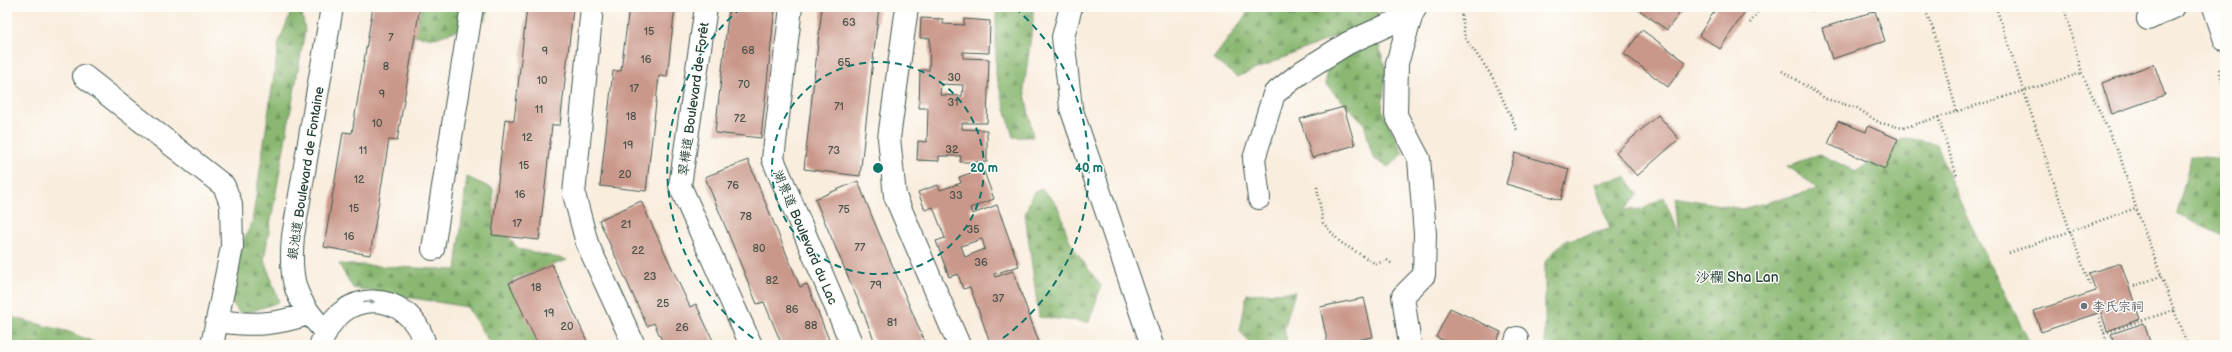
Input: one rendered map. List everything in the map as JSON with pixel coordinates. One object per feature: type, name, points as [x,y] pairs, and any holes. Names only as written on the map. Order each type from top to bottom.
[{"type":"street","name":"銀池道 Boulevard de Fontaine","points":[[323,338],[308,314],[296,289],[291,263],[293,236],[332,7]]},
{"type":"street","points":[[433,249],[472,7]]},
{"type":"street","points":[[592,7],[574,194],[587,243],[634,345]]},
{"type":"street","name":"翠樺道 Boulevard de Forêt","points":[[706,7],[680,186],[751,345]]},
{"type":"street","name":"湖景道 Boulevard du Lac","points":[[791,7],[774,159],[852,345]]},
{"type":"street","points":[[907,7],[889,138],[895,196],[959,345]]},
{"type":"street","points":[[1071,7],[1063,37],[1071,108],[1152,345]]},
{"type":"street","points":[[2148,19],[2174,7]]},
{"type":"street","points":[[2214,7],[2225,40]]},
{"type":"street","points":[[1260,198],[1254,159],[1274,94],[1304,71],[1348,43],[1414,11]]},
{"type":"street","points":[[1410,345],[1403,296],[1424,275],[1425,234],[1419,159],[1396,115],[1397,63],[1414,11]]},
{"type":"street","points":[[84,76],[224,186],[231,204],[232,248],[212,345]]},
{"type":"street","points":[[323,338],[334,318],[348,307],[365,302],[382,302],[398,307],[412,318],[422,332],[425,345]]},
{"type":"street","points":[[218,321],[254,325],[288,321],[308,314]]},
{"type":"path","points":[[1460,7],[1466,38],[1492,76],[1518,132]]},
{"type":"path","points":[[1750,23],[1761,7]]},
{"type":"path","points":[[1810,7],[1812,12]]},
{"type":"path","points":[[1924,7],[1933,29],[1958,111]]},
{"type":"path","points":[[1996,7],[2070,231],[2090,285]]},
{"type":"path","points":[[2064,7],[2082,73],[2120,156],[2136,208],[2187,345]]},
{"type":"path","points":[[1782,71],[1826,99],[1857,108],[1880,123],[1903,128],[2082,73]]},
{"type":"path","points":[[1938,117],[1958,176]]},
{"type":"path","points":[[1316,187],[1322,223],[1340,242],[1376,264],[1387,260],[1417,282]]},
{"type":"path","points":[[2009,253],[2136,208]]},
{"type":"path","points":[[2134,286],[2161,276]]},
{"type":"path","points":[[2104,334],[2174,310]]},
{"type":"path","points":[[2099,318],[2108,345]]},
{"type":"green space","points":[[293,7],[301,7],[305,31],[264,259],[279,302],[241,315],[221,287],[252,223],[279,42]]},
{"type":"green space","points":[[423,7],[487,7],[486,19],[436,38],[411,35]]},
{"type":"green space","points":[[996,7],[1033,7],[1033,21],[1024,88],[1033,137],[1013,137],[996,75]]},
{"type":"green space","points":[[1252,7],[1378,7],[1377,19],[1237,77],[1213,59]]},
{"type":"green space","points":[[1378,43],[1386,69],[1382,109],[1403,154],[1388,167],[1373,158],[1364,123],[1326,85],[1326,66]]},
{"type":"green space","points":[[1904,138],[1935,143],[1967,218],[2031,345],[1545,345],[1545,262],[1564,241],[1610,229],[1596,183],[1626,177],[1638,195],[1625,210],[1643,209],[1664,197],[1679,236],[1675,197],[1742,209],[1818,189],[1788,166],[1820,154],[1856,172]]},
{"type":"green space","points":[[2191,156],[2224,159],[2225,237],[2177,214]]},
{"type":"green space","points":[[467,177],[493,189],[494,222],[519,249],[567,260],[512,279],[549,345],[491,345],[467,307],[353,288],[339,264],[456,270]]},
{"type":"green space","points":[[1041,189],[1049,196],[1059,209],[1072,245],[1101,286],[1089,322],[1039,317],[1025,214],[1033,193]]},
{"type":"green space","points":[[1295,292],[1284,329],[1288,345],[1251,345],[1240,331],[1247,294]]},
{"type":"green space","points":[[7,316],[69,332],[101,345],[7,345]]},
{"type":"building","points":[[373,7],[420,7],[397,141],[389,140],[370,255],[324,247],[343,132],[352,133]]},
{"type":"building","points":[[527,7],[566,7],[566,9],[573,9],[560,125],[552,125],[539,240],[492,235],[505,119],[514,121]]},
{"type":"building","points":[[629,7],[675,7],[667,77],[659,76],[646,191],[600,186],[613,71],[621,71]]},
{"type":"building","points":[[729,7],[775,7],[761,138],[715,133]]},
{"type":"building","points":[[822,7],[879,7],[860,176],[804,169]]},
{"type":"building","points":[[962,7],[977,7],[976,12]]},
{"type":"building","points":[[1635,7],[1684,7],[1667,30]]},
{"type":"building","points":[[1717,7],[1748,7],[1720,49],[1699,35]]},
{"type":"building","points":[[1875,11],[1885,41],[1832,59],[1822,28]]},
{"type":"building","points":[[921,18],[943,19],[943,24],[964,25],[964,19],[990,21],[989,53],[963,52],[963,58],[989,59],[987,123],[962,123],[962,129],[987,130],[987,162],[960,162],[961,156],[939,156],[939,161],[917,160],[918,141],[927,142],[928,108],[919,108],[920,70],[929,70],[930,38],[920,38]],"holes":[[[941,84],[963,85],[962,96],[940,95]]]},
{"type":"building","points":[[1642,30],[1686,62],[1668,87],[1624,54]]},
{"type":"building","points":[[2154,64],[2165,95],[2112,114],[2102,83]]},
{"type":"building","points":[[1344,107],[1355,145],[1312,158],[1300,119]]},
{"type":"building","points":[[1658,115],[1679,139],[1637,176],[1616,152]]},
{"type":"building","points":[[1838,121],[1866,132],[1868,126],[1898,139],[1885,169],[1828,144]]},
{"type":"building","points":[[1515,153],[1569,169],[1561,200],[1506,184]]},
{"type":"building","points":[[748,160],[800,287],[807,284],[831,345],[782,345],[764,302],[757,304],[705,177]]},
{"type":"building","points":[[983,169],[994,199],[970,208],[972,214],[997,205],[1019,266],[994,274],[995,277],[1013,271],[1040,345],[991,345],[970,287],[963,289],[958,274],[949,277],[936,241],[945,238],[933,207],[925,210],[918,192],[938,185],[940,190],[961,183],[959,177]],"holes":[[[982,239],[985,249],[965,257],[961,246]]]},
{"type":"building","points":[[858,181],[926,345],[876,345],[815,199]]},
{"type":"building","points":[[641,201],[690,307],[696,304],[715,345],[664,345],[654,323],[647,326],[599,220]]},
{"type":"building","name":"李氏宗祠","points":[[2121,263],[2140,319],[2107,331],[2101,312],[2041,332],[2034,311],[2096,291],[2089,273]]},
{"type":"building","points":[[552,264],[589,345],[538,345],[509,283]]},
{"type":"building","points":[[1364,298],[1373,337],[1328,345],[1320,307]]},
{"type":"building","points":[[1450,308],[1501,332],[1495,345],[1453,345],[1436,337]]},
{"type":"building","points":[[2144,323],[2151,345],[2115,345],[2111,334]]},
{"type":"place","name":"李氏宗祠","points":[[2084,306]]},
{"type":"district","name":"沙欄 Sha Lan","points":[[1737,277]]}]
